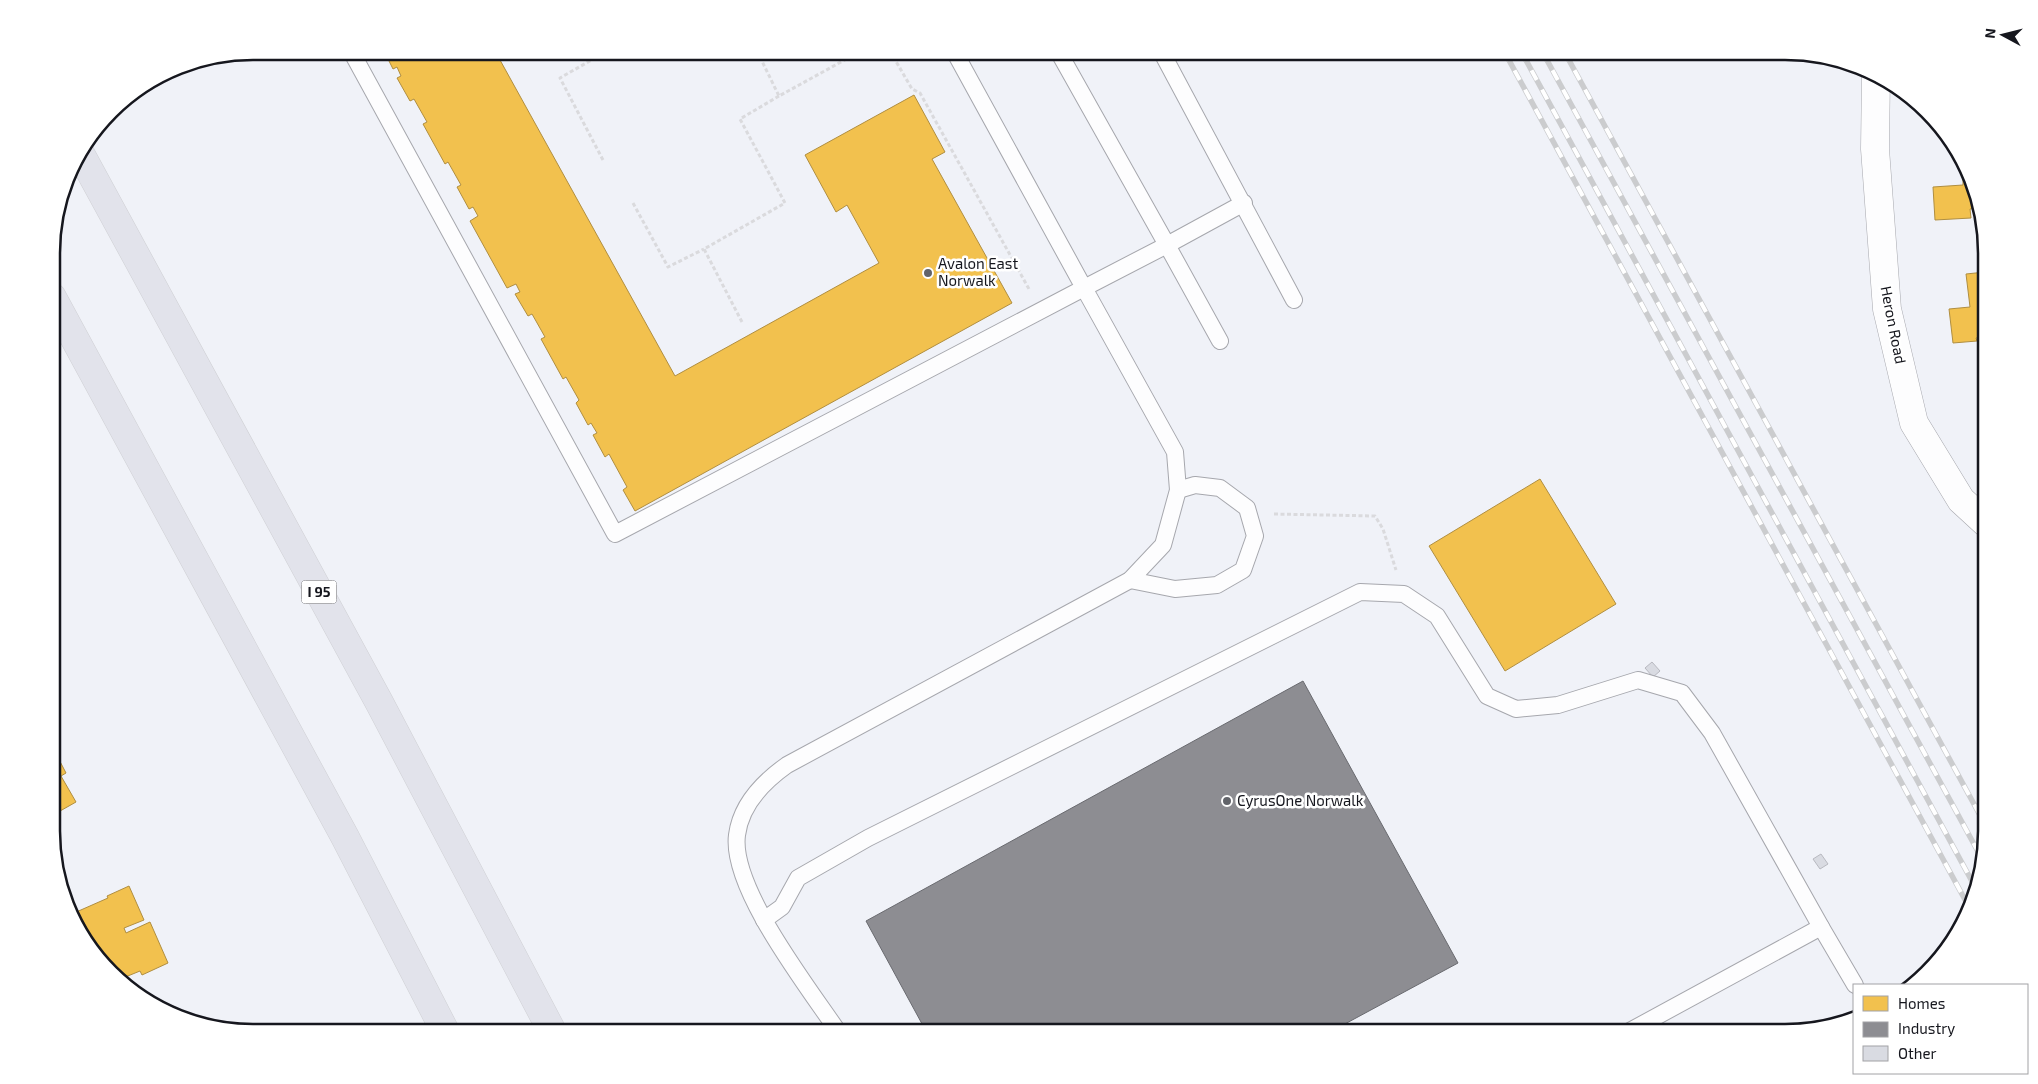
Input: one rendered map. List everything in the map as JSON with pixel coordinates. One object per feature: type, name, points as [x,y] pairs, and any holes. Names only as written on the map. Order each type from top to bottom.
[{"type":"highway","name":"I 95","points":[[84,160],[384,710],[547,1024]]},
{"type":"highway","points":[[60,312],[345,837],[441,1024]]},
{"type":"street","name":"Heron Road","points":[[1876,83],[1875,150],[1887,309],[1914,423],[1961,500],[1978,516]]},
{"type":"lane","points":[[356,60],[615,534],[1244,203]]},
{"type":"lane","points":[[833,1024],[764,920],[742,875],[736,848],[737,834],[748,804],[772,776],[787,765],[1130,580],[1163,545],[1178,490],[1175,452],[959,60]]},
{"type":"lane","points":[[1063,60],[1220,341]]},
{"type":"lane","points":[[1166,60],[1244,203],[1294,300]]},
{"type":"lane","points":[[1130,580],[1175,589],[1217,585],[1243,570],[1255,536],[1246,508],[1220,488],[1195,485],[1178,490]]},
{"type":"lane","points":[[764,920],[782,907],[798,878],[868,838],[1360,592],[1404,594],[1437,616],[1487,696],[1516,709],[1558,705],[1638,680],[1682,694],[1712,733],[1854,984]]},
{"type":"lane","points":[[1643,1024],[1821,927]]},
{"type":"path","points":[[591,60],[560,78],[603,160]]},
{"type":"path","points":[[762,60],[780,96]]},
{"type":"path","points":[[633,204],[668,267],[785,203],[740,118],[845,60]]},
{"type":"path","points":[[895,60],[912,89],[920,93],[1041,311]]},
{"type":"path","points":[[704,249],[742,322]]},
{"type":"path","points":[[1246,508],[1280,515],[1375,516],[1383,529],[1404,594]]},
{"type":"building: Homes","name":"Avalon East Norwalk","points":[[388,60],[500,60],[675,376],[879,263],[847,205],[836,212],[805,155],[914,95],[945,152],[932,159],[1012,303],[635,511],[623,490],[627,487],[609,454],[605,457],[593,435],[597,433],[591,423],[588,425],[576,403],[579,400],[566,377],[563,379],[541,339],[545,337],[532,314],[528,316],[515,294],[520,292],[516,284],[507,288],[470,221],[478,216],[473,207],[469,209],[457,187],[461,185],[448,162],[445,164],[423,124],[427,122],[414,99],[410,101],[397,78],[401,76],[397,67],[393,69]]},
{"type":"building: Homes","points":[[1963,179],[1972,209],[1970,209],[1971,218],[1935,220],[1933,187],[1963,185]]},
{"type":"building: Homes","points":[[1978,273],[1978,338],[1976,338],[1977,341],[1953,343],[1949,309],[1970,307],[1966,274]]},
{"type":"building: Homes","points":[[1540,479],[1616,604],[1505,671],[1429,546]]},
{"type":"building: Homes","points":[[60,761],[66,773],[61,776],[76,802],[60,811]]},
{"type":"building: Homes","points":[[129,886],[144,920],[124,928],[126,933],[150,922],[168,963],[142,975],[140,971],[127,976],[116,968],[92,938],[78,911],[108,898],[107,896]]},
{"type":"building: Industry","name":"CyrusOne Norwalk","points":[[1303,681],[1458,963],[1345,1024],[922,1024],[866,921]]},
{"type":"building: Other","points":[[1652,662],[1660,671],[1653,677],[1645,668]]},
{"type":"building: Other","points":[[1821,854],[1828,864],[1820,869],[1813,859]]},
{"type":"railway","points":[[1509,60],[1965,900]]},
{"type":"railway","points":[[1526,60],[1971,880]]},
{"type":"railway","points":[[1547,60],[1977,850]]},
{"type":"railway","points":[[1569,60],[1978,811]]},
{"type":"place","name":"Avalon East Norwalk","points":[[928,273]]},
{"type":"place","name":"CyrusOne Norwalk","points":[[1227,801]]}]
